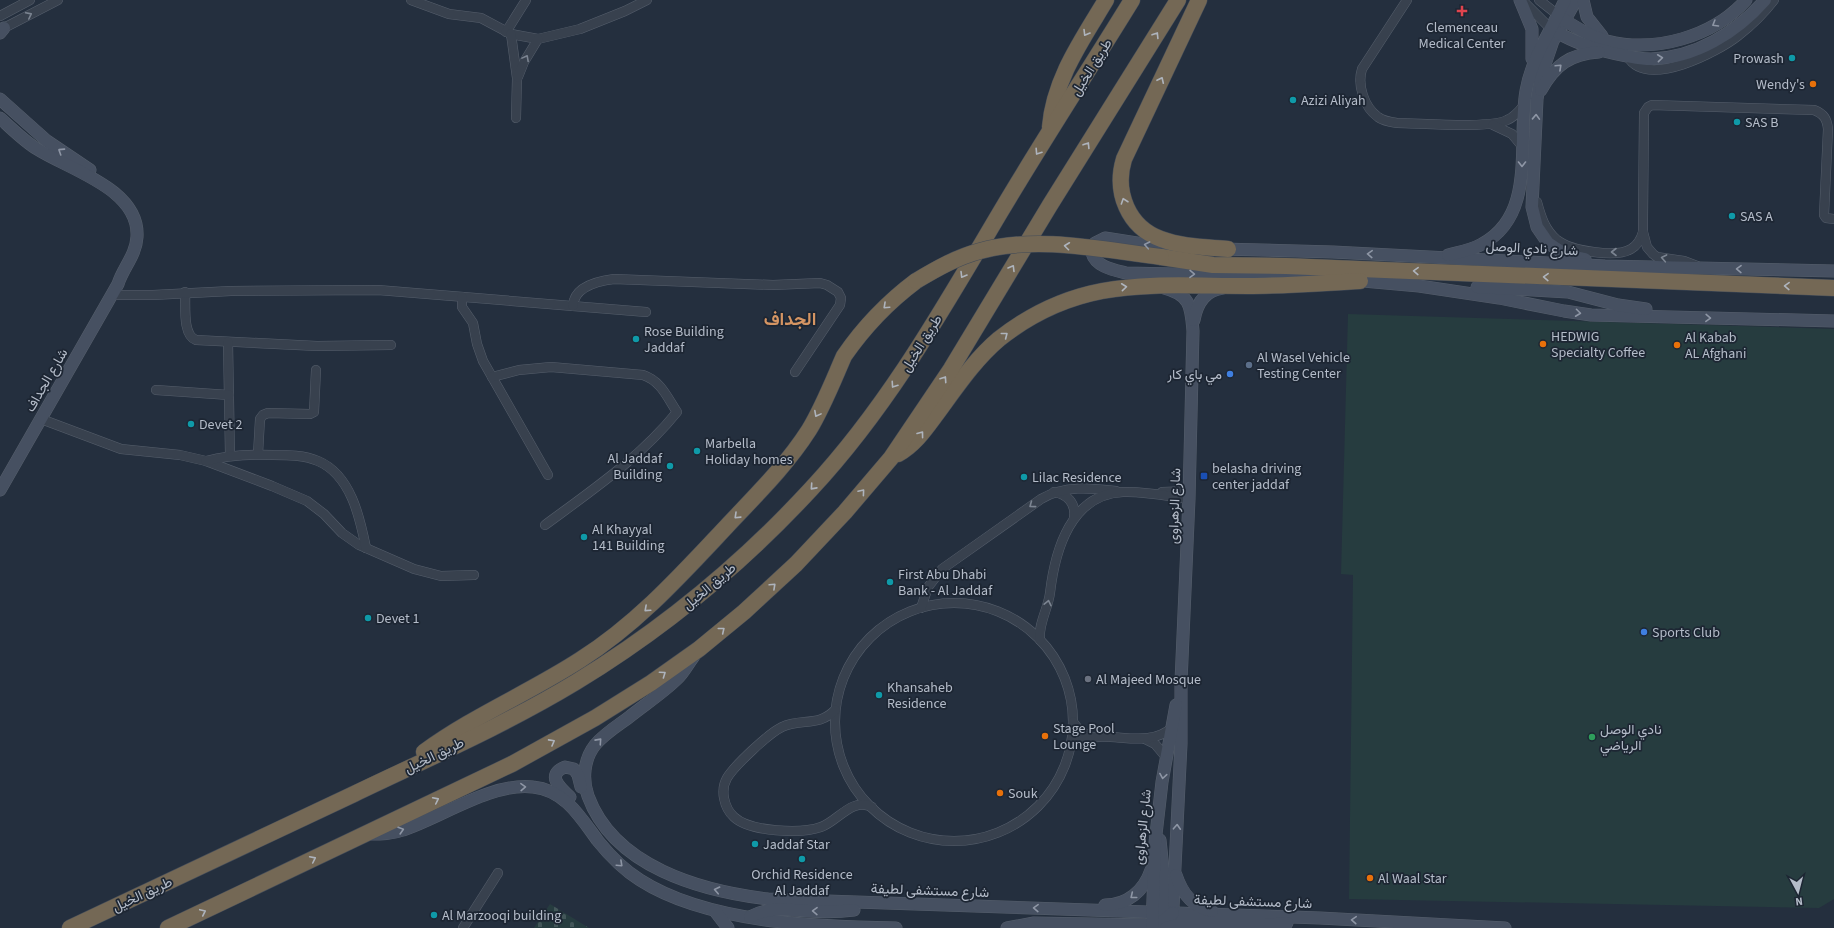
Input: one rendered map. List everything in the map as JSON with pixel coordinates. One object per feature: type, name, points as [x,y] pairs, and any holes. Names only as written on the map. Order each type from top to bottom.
[{"type":"highway","points":[[1049,134],[1053,105],[1062,77],[1072,56],[1106,0]]},
{"type":"highway","name":"طريق الخيل","points":[[70,928],[498,725],[580,679],[625,650],[674,615],[716,581],[766,536],[814,486],[858,434],[889,392],[919,349],[1132,0]]},
{"type":"highway","points":[[168,928],[512,764],[595,718],[651,683],[699,649],[744,612],[796,564],[845,512],[891,458],[951,369],[1050,205],[1178,0]]},
{"type":"highway","points":[[1199,0],[1124,159],[1120,173],[1120,188],[1124,203],[1131,216],[1140,226],[1152,235],[1161,239],[1183,244],[1228,249]]},
{"type":"highway","points":[[400,772],[429,748],[460,728],[527,692],[586,656],[630,624],[662,596],[770,482],[809,428],[844,356],[851,345],[881,311],[916,281],[962,257],[996,247],[1016,244],[1054,245],[1236,266],[1286,266],[1716,284],[1831,283]]},
{"type":"highway","points":[[891,458],[904,451],[915,442],[968,372],[988,349],[1025,320],[1053,306],[1081,295],[1108,289],[1150,285],[1249,286],[1360,281]]},
{"type":"street","points":[[0,16],[30,0]]},
{"type":"street","points":[[1,30],[58,0]]},
{"type":"street","points":[[411,0],[449,14],[481,18],[508,33],[538,39],[580,29],[625,11],[647,0]]},
{"type":"street","points":[[516,118],[517,78],[508,33],[526,0]]},
{"type":"street","points":[[1407,0],[1362,69],[1360,75],[1360,89],[1373,112],[1383,120],[1396,123],[1491,124],[1507,121],[1525,104]]},
{"type":"street","points":[[1521,0],[1554,30],[1582,45],[1608,46],[1646,44],[1682,39],[1715,25],[1746,0]]},
{"type":"street","points":[[1521,0],[1532,29],[1532,70]]},
{"type":"street","points":[[1539,0],[1561,18],[1608,46],[1628,56],[1650,59],[1669,57],[1706,46],[1741,24],[1765,0]]},
{"type":"street","points":[[1561,18],[1565,0]]},
{"type":"street","points":[[1437,258],[1477,247],[1489,240],[1504,226],[1513,212],[1519,194],[1522,175],[1522,146],[1525,104],[1532,70],[1539,50],[1561,18],[1576,0]]},
{"type":"street","points":[[1583,0],[1585,11],[1591,24],[1608,46]]},
{"type":"street","points":[[1628,56],[1633,64],[1649,69],[1676,66],[1703,56],[1723,46],[1739,35],[1754,23],[1774,0]]},
{"type":"street","points":[[1554,30],[1544,64],[1537,99],[1532,207],[1534,220],[1540,233],[1548,243],[1566,255],[1592,260],[1605,266]]},
{"type":"street","points":[[517,78],[524,62],[538,39]]},
{"type":"street","points":[[1537,99],[1550,76],[1569,58],[1608,46]]},
{"type":"street","points":[[0,99],[47,141],[122,192],[137,209],[142,223],[142,245],[136,259],[118,284]]},
{"type":"street","points":[[1700,268],[1684,261],[1667,259],[1653,254],[1647,247],[1643,232],[1644,113],[1648,107],[1652,105],[1814,110],[1820,112],[1825,117],[1828,129],[1824,215],[1826,218],[1834,219]]},
{"type":"street","points":[[0,118],[32,146],[113,192],[128,205],[135,217],[137,237],[135,250],[118,284]]},
{"type":"street","points":[[1491,124],[1512,134],[1522,146]]},
{"type":"street","points":[[1533,189],[1541,217],[1548,230],[1558,241],[1571,248],[1586,251],[1627,251],[1637,245],[1643,232]]},
{"type":"street","name":"شارع نادي الوصل","points":[[1360,281],[1312,276],[1126,273],[1112,269],[1098,262],[1094,257],[1092,250],[1095,243],[1105,238],[1185,250],[1228,249],[1605,266],[1834,271]]},
{"type":"street","points":[[1491,261],[1716,284]]},
{"type":"street","points":[[1809,270],[1831,283]]},
{"type":"street","points":[[573,306],[574,298],[581,290],[599,282],[614,279],[773,285],[814,283],[828,285],[836,290],[840,295],[840,305],[795,372]]},
{"type":"street","points":[[1360,281],[1419,286],[1498,298],[1577,313],[1834,321]]},
{"type":"street","name":"شارع الجداف","points":[[0,490],[118,284]]},
{"type":"street","name":"شارع الزهراوى","points":[[1150,285],[1172,290],[1183,296],[1190,309],[1193,331]]},
{"type":"street","name":"شارع الزهراوى","points":[[1162,923],[1174,866],[1182,744],[1181,682],[1190,495],[1193,331],[1197,306],[1206,294],[1220,289],[1249,286]]},
{"type":"street","points":[[1442,290],[1460,287],[1568,292],[1618,305],[1655,310],[1686,317]]},
{"type":"street","points":[[112,295],[153,296],[185,292],[378,290],[646,312]]},
{"type":"street","points":[[185,292],[187,331],[190,337],[196,340],[317,346],[391,345]]},
{"type":"street","points":[[462,297],[462,307],[471,320],[479,352],[548,476]]},
{"type":"street","points":[[1794,320],[1814,315],[1834,314]]},
{"type":"street","points":[[228,342],[230,456]]},
{"type":"street","points":[[492,377],[519,370],[551,367],[644,375],[650,377],[660,386],[677,412],[670,421],[623,465],[545,525]]},
{"type":"street","points":[[258,454],[260,419],[263,415],[268,413],[310,414],[314,412],[316,370]]},
{"type":"street","points":[[156,390],[229,395]]},
{"type":"street","points":[[41,419],[121,449],[173,454],[206,461],[307,501],[324,514],[347,537],[366,548],[423,572],[452,577],[474,575]]},
{"type":"street","points":[[206,461],[230,456],[258,454],[292,456],[319,461],[334,473],[346,487],[355,503],[366,548]]},
{"type":"street","points":[[921,608],[928,587],[942,569],[1041,499],[1054,492],[1068,489],[1086,488],[1123,492],[1190,495]]},
{"type":"street","points":[[1054,492],[1062,494],[1071,501],[1074,509],[1074,517]]},
{"type":"street","points":[[1040,640],[1040,631],[1048,606],[1056,560],[1074,517],[1092,501],[1107,495],[1123,492]]},
{"type":"street","points":[[954,603],[987,608],[1018,622],[1040,640],[1055,659],[1063,675],[1071,703],[1073,722],[1070,747],[1058,778],[1038,806],[1015,823],[989,835],[956,840],[921,836],[890,822],[872,808],[855,787],[840,758],[835,735],[835,710],[842,680],[851,662],[862,646],[875,633],[902,615],[921,608],[954,603]]},
{"type":"street","name":"شارع مستشفى لطيفة","points":[[699,649],[681,674],[669,686],[602,737],[595,745],[585,766],[584,778],[586,790],[597,816],[610,833],[626,848],[665,872],[698,885],[755,898],[765,914],[816,924],[896,928]]},
{"type":"street","name":"شارع الزهراوى","points":[[1162,923],[1153,864],[1156,829],[1166,757],[1181,682]]},
{"type":"street","points":[[835,710],[827,717],[816,722],[791,724],[776,731],[732,772],[727,778],[723,794],[727,809],[735,818],[745,825],[792,831],[813,830],[832,822],[849,808],[855,796],[855,787]]},
{"type":"street","points":[[816,722],[827,726],[835,735]]},
{"type":"street","points":[[1073,722],[1080,731],[1091,737]]},
{"type":"street","points":[[1070,747],[1078,741],[1091,737],[1145,739],[1163,734],[1173,727]]},
{"type":"street","points":[[1145,739],[1155,744],[1166,757]]},
{"type":"street","points":[[588,826],[582,813],[556,783],[556,776],[559,770],[568,767],[577,772],[583,795],[597,816]]},
{"type":"street","name":"شارع مستشفى لطيفة","points":[[362,835],[398,832],[492,792],[522,786],[535,787],[557,795],[569,804],[610,855],[638,879],[668,894],[748,923],[765,914],[895,903],[1075,909],[1162,923],[1228,915],[1320,918],[1504,928]]},
{"type":"street","points":[[849,808],[863,805],[872,808]]},
{"type":"street","points":[[1156,829],[1162,856],[1162,923]]},
{"type":"street","points":[[1075,909],[1088,905],[1111,905],[1128,900],[1146,882],[1153,864]]},
{"type":"street","points":[[1174,866],[1180,885],[1190,900],[1202,908],[1228,915]]},
{"type":"street","points":[[463,928],[498,873]]},
{"type":"street","points":[[748,923],[755,898]]},
{"type":"street","points":[[715,911],[728,928]]},
{"type":"street","points":[[1007,928],[1034,923],[1265,925],[1320,918]]},
{"type":"street","points":[[798,928],[816,924]]},
{"type":"green space","name":"نادي الوصل الرياضي","points":[[1348,314],[1834,329],[1834,899],[1819,908],[1349,899],[1353,575],[1341,574]]},
{"type":"green space","points":[[550,904],[589,928],[534,928]]},
{"type":"place","name":"Clemenceau Medical Center","points":[[1462,11]]},
{"type":"place","name":"Prowash","points":[[1792,58]]},
{"type":"place","name":"Wendy's","points":[[1813,84]]},
{"type":"place","name":"Azizi Aliyah","points":[[1293,100]]},
{"type":"place","name":"SAS B","points":[[1737,122]]},
{"type":"place","name":"SAS A","points":[[1732,216]]},
{"type":"place","name":"Rose Building Jaddaf","points":[[636,339]]},
{"type":"place","name":"HEDWIG Specialty Coffee","points":[[1543,344]]},
{"type":"place","name":"Al Kabab AL Afghani","points":[[1677,345]]},
{"type":"place","name":"Al Wasel Vehicle Testing Center","points":[[1249,365]]},
{"type":"place","name":"مي باي كار","points":[[1230,374]]},
{"type":"place","name":"Devet 2","points":[[191,424]]},
{"type":"place","name":"Marbella Holiday homes","points":[[697,451]]},
{"type":"place","name":"Al Jaddaf Building","points":[[670,466]]},
{"type":"place","name":"belasha driving center jaddaf","points":[[1204,476]]},
{"type":"place","name":"Lilac Residence","points":[[1024,477]]},
{"type":"place","name":"Al Khayyal 141 Building","points":[[584,537]]},
{"type":"place","name":"First Abu Dhabi Bank - Al Jaddaf","points":[[890,582]]},
{"type":"place","name":"Devet 1","points":[[368,618]]},
{"type":"place","name":"Sports Club","points":[[1644,632]]},
{"type":"place","name":"Al Majeed Mosque","points":[[1088,679]]},
{"type":"place","name":"Khansaheb Residence","points":[[879,695]]},
{"type":"place","name":"Stage Pool Lounge","points":[[1045,736]]},
{"type":"place","name":"نادي الوصل الرياضي","points":[[1592,737]]},
{"type":"place","name":"Souk","points":[[1000,793]]},
{"type":"place","name":"Jaddaf Star","points":[[755,844]]},
{"type":"place","name":"Orchid Residence Al Jaddaf","points":[[802,859]]},
{"type":"place","name":"Al Waal Star","points":[[1370,878]]},
{"type":"place","name":"Al Marzooqi building","points":[[434,915]]},
{"type":"district","name":"الجداف","points":[[790,319]]}]
